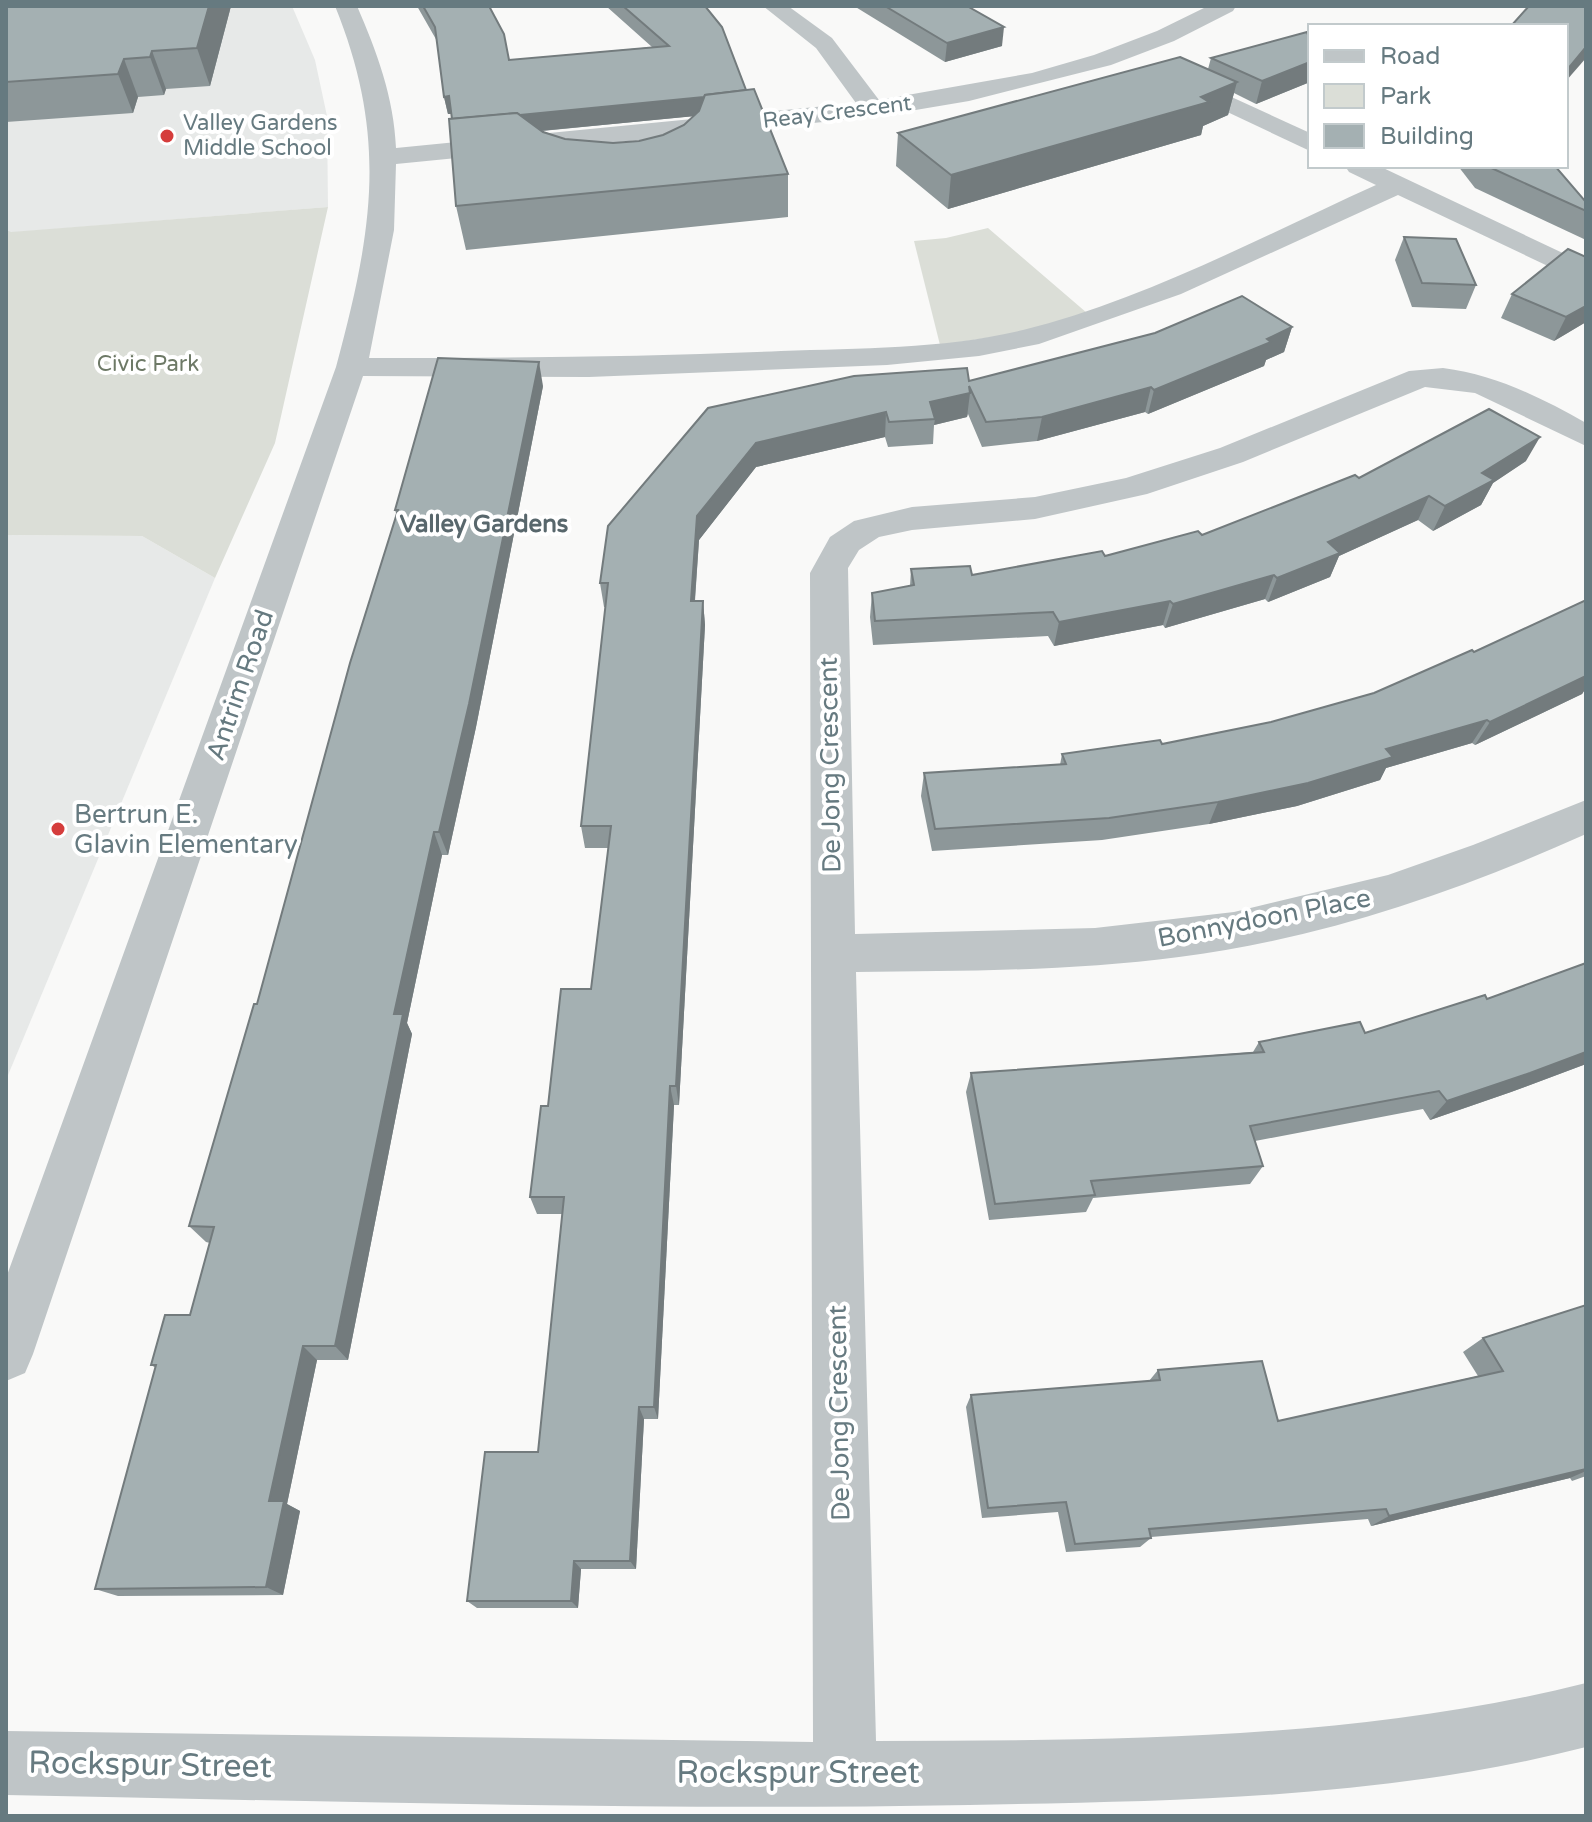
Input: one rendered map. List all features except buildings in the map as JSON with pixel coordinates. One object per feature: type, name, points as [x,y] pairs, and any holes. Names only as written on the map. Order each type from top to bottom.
[{"type":"street","name":"Antrim Road","points":[[6,1354],[351,367],[373,287],[383,217],[385,157],[376,87],[346,6]]},
{"type":"street","points":[[774,6],[824,43],[874,110]]},
{"type":"street","name":"Reay Crescent","points":[[385,157],[874,110],[1059,81],[1225,6]]},
{"type":"street","points":[[1121,52],[1308,142]]},
{"type":"street","points":[[904,105],[945,123]]},
{"type":"street","points":[[685,154],[691,148],[693,127]]},
{"type":"street","points":[[530,143],[559,166]]},
{"type":"street","points":[[1362,168],[1586,275]]},
{"type":"street","points":[[351,367],[589,368],[887,356],[979,347],[1054,330],[1171,288],[1398,185]]},
{"type":"street","name":"De Jong Crescent","points":[[845,1776],[828,573],[838,550],[853,536],[875,526],[903,520],[1066,504],[1151,484],[1219,461],[1420,378],[1443,376],[1474,380],[1504,391],[1586,436]]},
{"type":"street","name":"Bonnydoon Place","points":[[831,953],[1036,951],[1183,938],[1293,917],[1408,888],[1514,849],[1586,816]]},
{"type":"street","name":"Rockspur Street","points":[[6,1763],[845,1776],[1218,1766],[1401,1751],[1586,1715]]},
{"type":"shaded area","name":"Valley Gardens Middle School","points":[[6,6],[292,6],[315,60],[327,116],[328,207],[6,233]]},
{"type":"shaded area","name":"Bertrun E. Glavin Elementary","points":[[6,535],[142,536],[215,578],[6,1080]]},
{"type":"green space","name":"Civic Park","points":[[328,207],[275,443],[215,578],[142,536],[6,535],[6,230]]},
{"type":"green space","points":[[988,228],[1087,313],[1019,333],[940,345],[914,241],[946,238]]},
{"type":"place","name":"Valley Gardens Middle School","points":[[167,136]]},
{"type":"place","name":"Bertrun E. Glavin Elementary","points":[[58,829]]},
{"type":"district","name":"Valley Gardens","points":[[484,524]]}]
